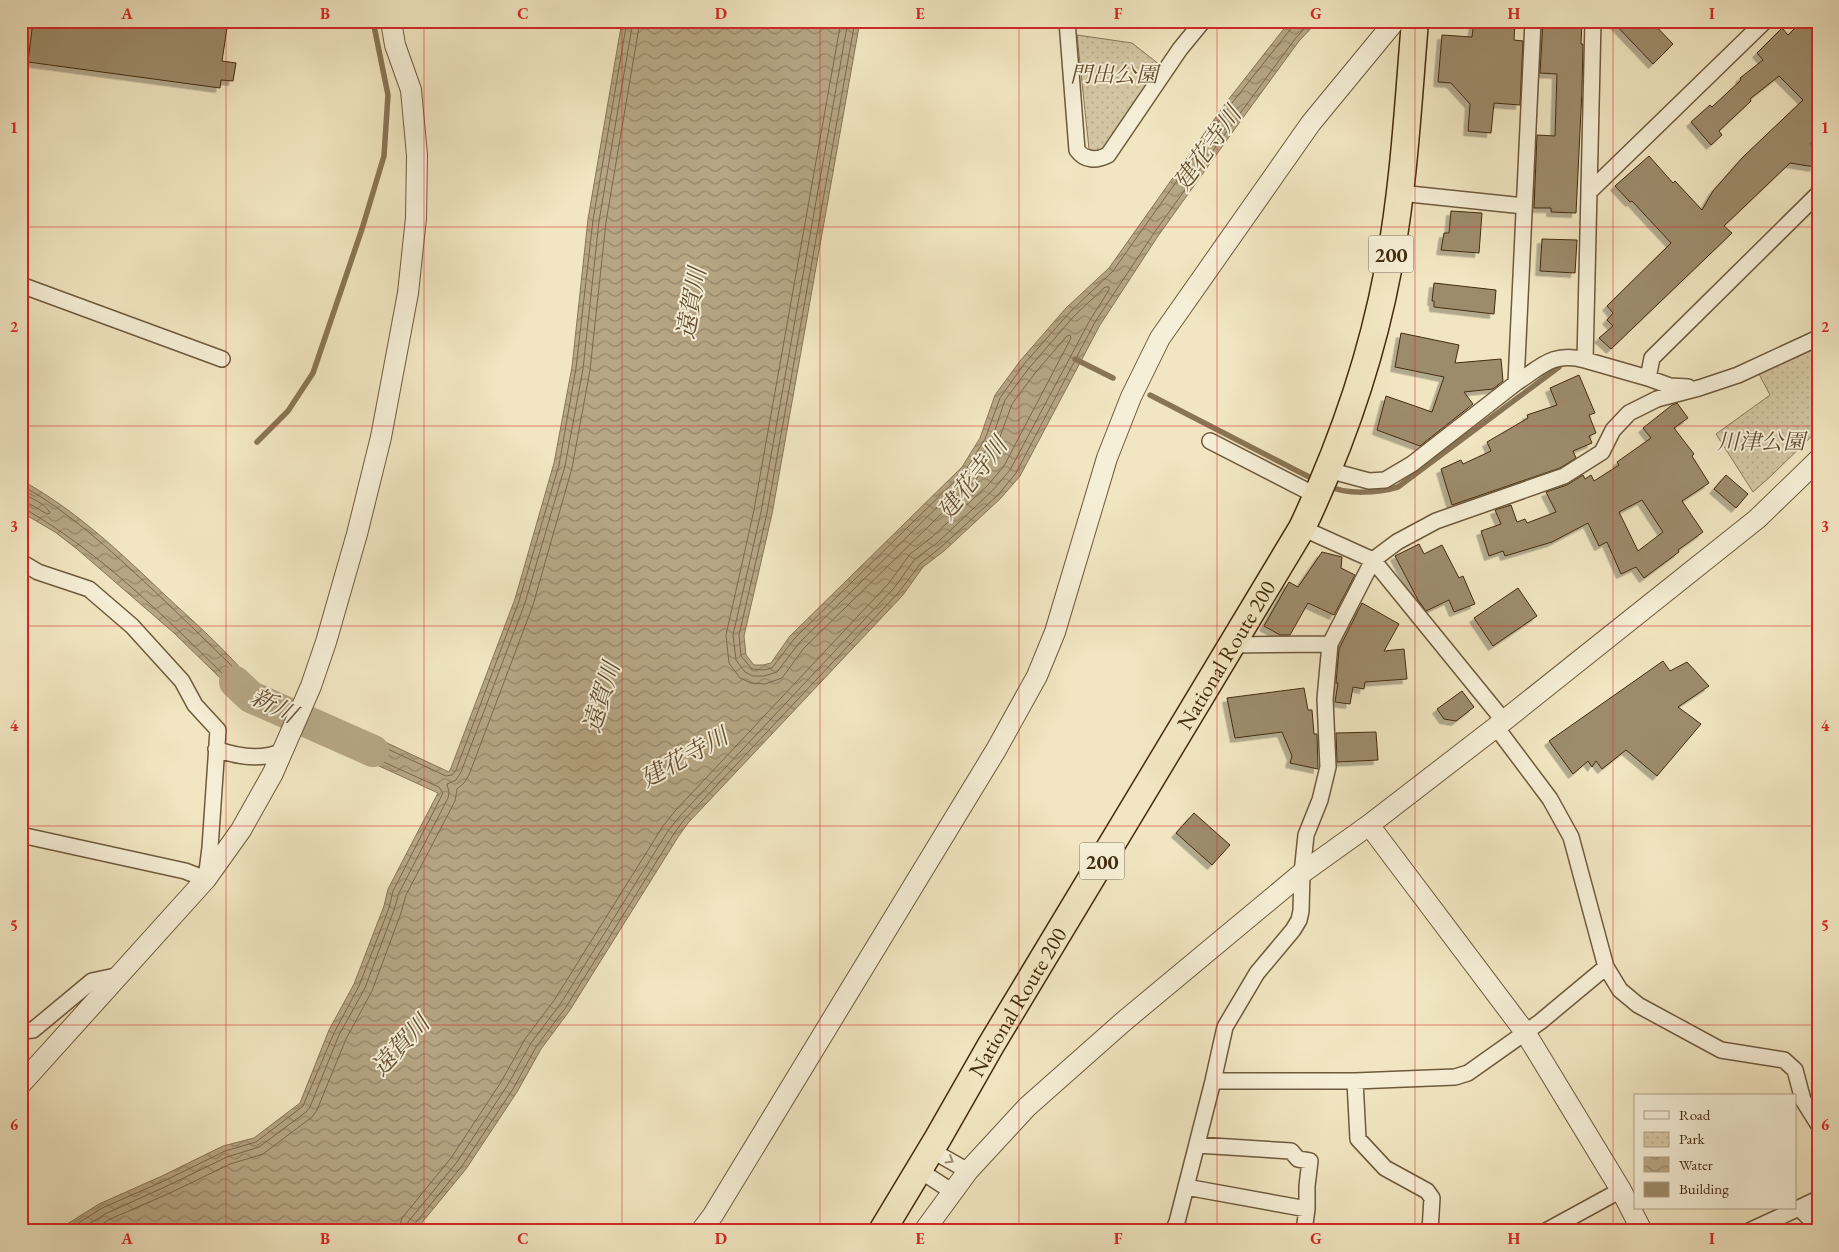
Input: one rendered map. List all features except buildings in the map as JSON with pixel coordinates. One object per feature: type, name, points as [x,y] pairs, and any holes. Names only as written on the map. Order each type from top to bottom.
[{"type":"highway","name":"National Route 200","points":[[882,1231],[996,1037],[1302,528],[1323,483],[1357,394],[1389,270],[1400,194],[1415,21]]},
{"type":"street","points":[[21,1084],[206,880],[240,830],[273,773],[311,686],[357,534],[381,437],[408,293],[416,218],[417,155],[410,90],[395,45],[391,21]]},
{"type":"street","points":[[1067,21],[1077,150],[1082,156],[1096,160],[1108,155],[1180,49],[1203,21]]},
{"type":"street","points":[[702,1231],[996,750],[1037,676],[1055,632],[1107,458],[1131,397],[1160,338],[1311,123],[1395,21]]},
{"type":"street","points":[[1516,384],[1533,21]]},
{"type":"street","points":[[1585,360],[1593,21]]},
{"type":"street","points":[[1589,192],[1765,21]]},
{"type":"street","points":[[1400,194],[1524,206]]},
{"type":"street","points":[[1648,378],[1652,358],[1818,194]]},
{"type":"street","points":[[21,285],[222,359]]},
{"type":"street","points":[[1173,1231],[1197,1145],[1225,1027],[1257,973],[1293,930],[1299,920],[1306,835],[1320,800],[1328,767],[1325,700],[1330,644],[1373,560],[1397,542],[1436,521],[1564,476],[1602,452],[1613,430],[1629,413],[1657,399],[1699,388],[1738,374],[1818,338]]},
{"type":"street","points":[[1210,441],[1323,483],[1385,480],[1412,464],[1516,384],[1553,359],[1574,357],[1670,386],[1699,388]]},
{"type":"street","points":[[924,1231],[968,1171],[1027,1107],[1123,1022],[1302,873],[1369,825],[1500,724],[1757,519],[1818,460]]},
{"type":"street","points":[[1302,528],[1373,560],[1500,724],[1550,799],[1571,837],[1606,967],[1620,990],[1638,1005],[1721,1050],[1784,1060],[1795,1070],[1803,1100],[1818,1124]]},
{"type":"street","points":[[21,562],[38,572],[89,589],[132,626],[182,681],[196,706],[218,730],[206,880]]},
{"type":"street","points":[[1231,645],[1330,644]]},
{"type":"street","points":[[216,749],[232,755],[255,758],[283,751]]},
{"type":"street","points":[[1369,825],[1525,1032],[1621,1190],[1642,1231]]},
{"type":"street","points":[[21,835],[185,871],[206,880]]},
{"type":"street","points":[[1213,1081],[1455,1077],[1468,1073],[1540,1022],[1606,967]]},
{"type":"street","points":[[21,1030],[33,1030],[92,981],[120,975]]},
{"type":"street","points":[[1355,1080],[1358,1139],[1385,1168],[1427,1191],[1432,1198],[1430,1231]]},
{"type":"street","points":[[1197,1145],[1291,1152],[1298,1159],[1310,1161],[1306,1186],[1307,1209],[1304,1231]]},
{"type":"street","points":[[925,1160],[968,1171]]},
{"type":"street","points":[[925,1160],[953,1192]]},
{"type":"street","points":[[1186,1187],[1307,1209]]},
{"type":"street","points":[[1546,1231],[1621,1190]]},
{"type":"street","points":[[1796,1209],[1818,1199]]},
{"type":"street","points":[[1799,1208],[1818,1227]]},
{"type":"street","points":[[1749,1231],[1795,1210]]},
{"type":"green space","name":"門出公園","points":[[1077,35],[1132,43],[1160,65],[1105,149],[1098,151],[1089,149]]},
{"type":"green space","name":"川津公園","points":[[1818,346],[1818,430],[1753,492],[1716,434],[1770,395],[1759,374]]},
{"type":"water","points":[[622,21],[860,21],[772,514],[744,636],[746,655],[754,665],[763,665],[771,663],[790,636],[962,467],[980,438],[995,395],[1020,361],[1066,308],[1109,268],[1228,100],[1290,21],[1318,21],[1299,41],[1158,236],[1100,325],[1020,476],[1001,498],[944,551],[923,567],[903,595],[688,823],[570,1010],[541,1049],[517,1092],[466,1169],[415,1231],[56,1231],[99,1204],[223,1146],[254,1138],[300,1103],[329,1030],[354,984],[384,906],[388,889],[438,793],[329,743],[338,720],[449,772],[451,768],[515,599],[554,463],[572,367],[588,219]]},
{"type":"water","points":[[21,480],[61,505],[97,533],[205,632],[242,670],[237,677],[273,702],[265,715],[248,705],[174,633],[77,549],[55,532],[21,512]]},
{"type":"waterway","points":[[257,442],[288,411],[313,373],[362,229],[384,156],[388,95],[373,21]]},
{"type":"waterway","points":[[1075,359],[1113,378]]},
{"type":"waterway","points":[[1328,486],[1353,492],[1381,491],[1398,487],[1559,367]]},
{"type":"waterway","points":[[1150,395],[1317,481]]},
{"type":"waterway","name":"新川","points":[[235,682],[251,697],[373,751]]},
{"type":"water label","name":"建花寺川","points":[[1207,148]]},
{"type":"water label","name":"遠賀川","points":[[691,303]]},
{"type":"water label","name":"建花寺川","points":[[972,478]]},
{"type":"water label","name":"遠賀川","points":[[601,697]]},
{"type":"water label","name":"建花寺川","points":[[684,757]]},
{"type":"water label","name":"遠賀川","points":[[400,1045]]}]
